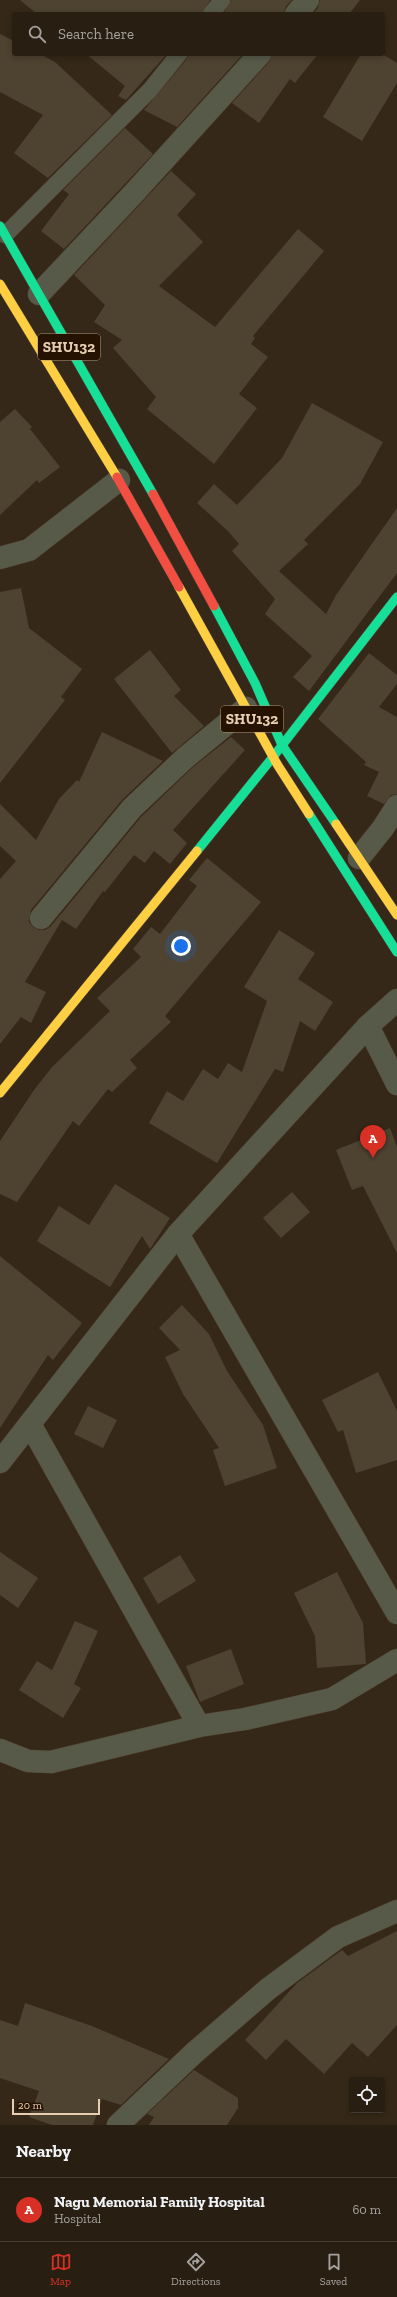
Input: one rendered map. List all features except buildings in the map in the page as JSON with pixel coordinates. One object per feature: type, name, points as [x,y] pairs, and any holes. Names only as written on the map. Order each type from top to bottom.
[{"type":"main road","name":"SHU132","points":[[2,230],[142,474],[255,683],[282,745],[397,915]]},
{"type":"main road","name":"SHU132","points":[[0,284],[119,480],[273,757],[397,952]]},
{"type":"main road","points":[[0,1093],[273,757],[397,597]]},
{"type":"street","points":[[298,12],[308,0]]},
{"type":"street","points":[[39,294],[134,193],[258,56]]},
{"type":"street","points":[[0,558],[28,550],[119,480]]},
{"type":"street","points":[[41,918],[132,808],[184,758],[246,708]]},
{"type":"street","points":[[359,858],[383,828],[397,806]]},
{"type":"street","points":[[0,1462],[178,1234],[368,1026],[397,1000]]},
{"type":"street","points":[[368,1026],[397,1084]]},
{"type":"street","points":[[178,1234],[397,1613]]},
{"type":"street","points":[[30,1424],[199,1726]]},
{"type":"street","points":[[3,1757],[28,1762],[51,1762],[199,1726],[245,1719],[332,1699],[397,1660]]},
{"type":"street","points":[[118,2125],[194,2053],[268,1989],[338,1937],[397,1911]]},
{"type":"lane","points":[[213,12],[222,0]]},
{"type":"lane","points":[[2,230],[150,90],[177,56]]},
{"type":"traffic: fast","points":[[0,226],[153,494]]},
{"type":"traffic: fast","points":[[197,851],[273,757],[397,597]]},
{"type":"traffic: fast","points":[[214,606],[255,683],[282,745],[336,824]]},
{"type":"traffic: fast","points":[[309,814],[397,952]]},
{"type":"traffic: slow","points":[[0,284],[117,477]]},
{"type":"traffic: slow","points":[[179,587],[277,764],[309,814]]},
{"type":"traffic: slow","points":[[336,824],[397,915]]},
{"type":"traffic: slow","points":[[0,1093],[197,851]]},
{"type":"traffic: jam","points":[[117,477],[179,587]]},
{"type":"traffic: jam","points":[[153,494],[214,606]]},
{"type":"place","name":"Nagu Memorial Family Hospital","points":[[373,1158]]}]
